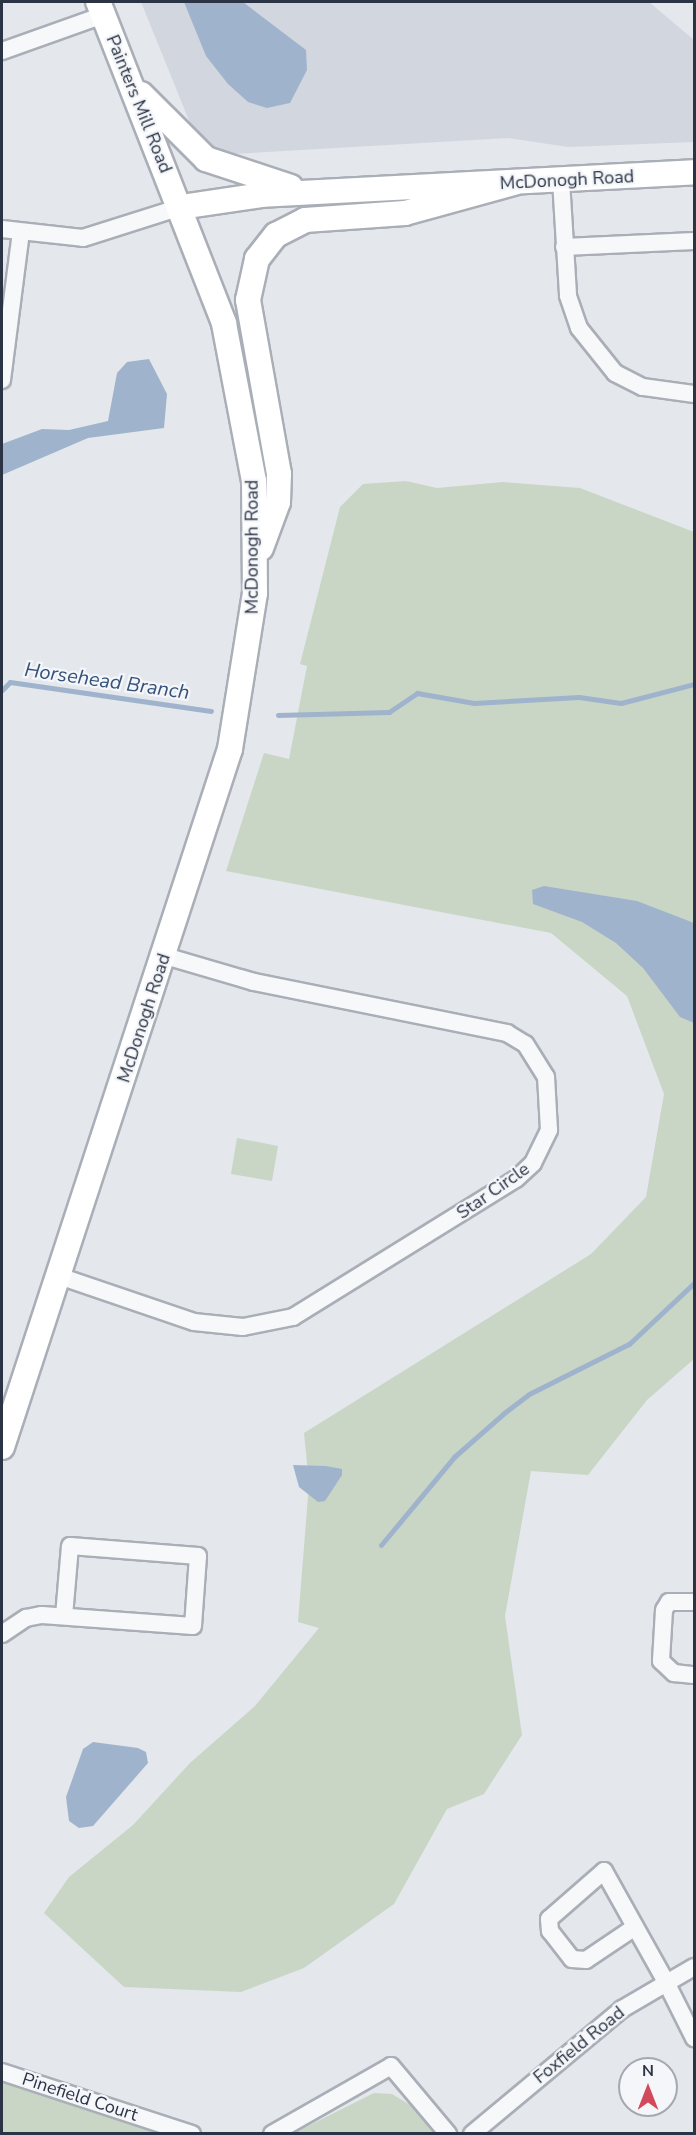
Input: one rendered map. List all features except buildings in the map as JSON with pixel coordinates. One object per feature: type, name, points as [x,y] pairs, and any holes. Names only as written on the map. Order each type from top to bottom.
[{"type":"main road","name":"Painters Mill Road","points":[[100,8],[181,207]]},
{"type":"main road","points":[[132,85],[206,159],[310,193]]},
{"type":"main road","name":"McDonogh Road","points":[[2,1447],[165,956],[230,749],[246,674],[255,564],[254,481],[238,377],[181,207],[310,193],[694,172]]},
{"type":"main road","points":[[255,564],[278,501],[279,474],[249,308],[257,259],[276,235],[305,220],[405,213],[514,183]]},
{"type":"street","points":[[2,51],[100,8]]},
{"type":"street","points":[[561,180],[568,296],[594,351],[615,373],[643,387],[694,394]]},
{"type":"street","points":[[2,229],[83,238],[181,207]]},
{"type":"street","points":[[2,380],[21,232]]},
{"type":"street","points":[[564,247],[694,241]]},
{"type":"street","name":"Star Circle","points":[[59,1276],[194,1322],[243,1327],[293,1317],[516,1179],[533,1163],[549,1130],[546,1077],[525,1044],[507,1033],[254,981],[165,956]]},
{"type":"street","points":[[2,1634],[26,1618],[64,1616],[193,1626],[198,1556],[70,1546],[64,1616]]},
{"type":"street","points":[[694,1602],[669,1602],[664,1610],[661,1661],[674,1673],[694,1675]]},
{"type":"street","points":[[635,1927],[586,1960],[572,1959],[550,1931],[549,1919],[604,1871],[666,1982],[694,2038]]},
{"type":"street","name":"Foxfield Road","points":[[472,2133],[622,2008],[694,1967]]},
{"type":"street","points":[[272,2133],[391,2066],[448,2133]]},
{"type":"street","name":"Pinefield Court","points":[[2,2072],[192,2133]]},
{"type":"shaded area","points":[[141,2],[649,2],[694,40],[694,142],[568,147],[508,138],[233,154],[216,148],[190,123]]},
{"type":"green space","points":[[406,481],[437,488],[503,482],[580,488],[694,532],[694,1359],[647,1400],[588,1475],[531,1471],[505,1616],[522,1735],[484,1794],[447,1809],[394,1904],[304,1968],[241,1992],[124,1987],[44,1913],[69,1877],[133,1825],[190,1763],[255,1706],[319,1628],[298,1622],[309,1484],[304,1433],[591,1254],[646,1197],[664,1094],[627,996],[551,933],[226,871],[264,753],[289,759],[307,666],[300,664],[340,507],[363,484]]},
{"type":"green space","points":[[237,1138],[278,1146],[272,1181],[231,1174]]},
{"type":"green space","points":[[2,2080],[159,2133],[2,2133]]},
{"type":"green space","points":[[374,2093],[392,2094],[410,2105],[433,2133],[294,2133]]},
{"type":"water","points":[[184,2],[243,2],[306,50],[307,70],[290,103],[267,108],[248,102],[228,84],[206,56]]},
{"type":"water","points":[[149,359],[167,394],[164,428],[88,438],[2,475],[2,444],[42,429],[69,430],[108,421],[117,373],[127,362]]},
{"type":"water","points":[[544,886],[637,901],[694,923],[694,1023],[680,1017],[643,968],[616,943],[582,922],[533,904],[532,890]]},
{"type":"water","points":[[293,1465],[342,1469],[342,1475],[325,1501],[318,1502],[299,1487]]},
{"type":"water","points":[[93,1742],[138,1748],[146,1752],[148,1763],[93,1826],[79,1828],[69,1821],[66,1797],[83,1749]]},
{"type":"waterway","name":"Horsehead Branch","points":[[2,690],[10,682],[211,711]]},
{"type":"waterway","name":"Horsehead Branch","points":[[278,715],[389,712],[417,693],[474,703],[579,697],[621,703],[694,684]]},
{"type":"waterway","points":[[381,1545],[454,1457],[504,1413],[529,1394],[629,1344],[694,1283]]}]
